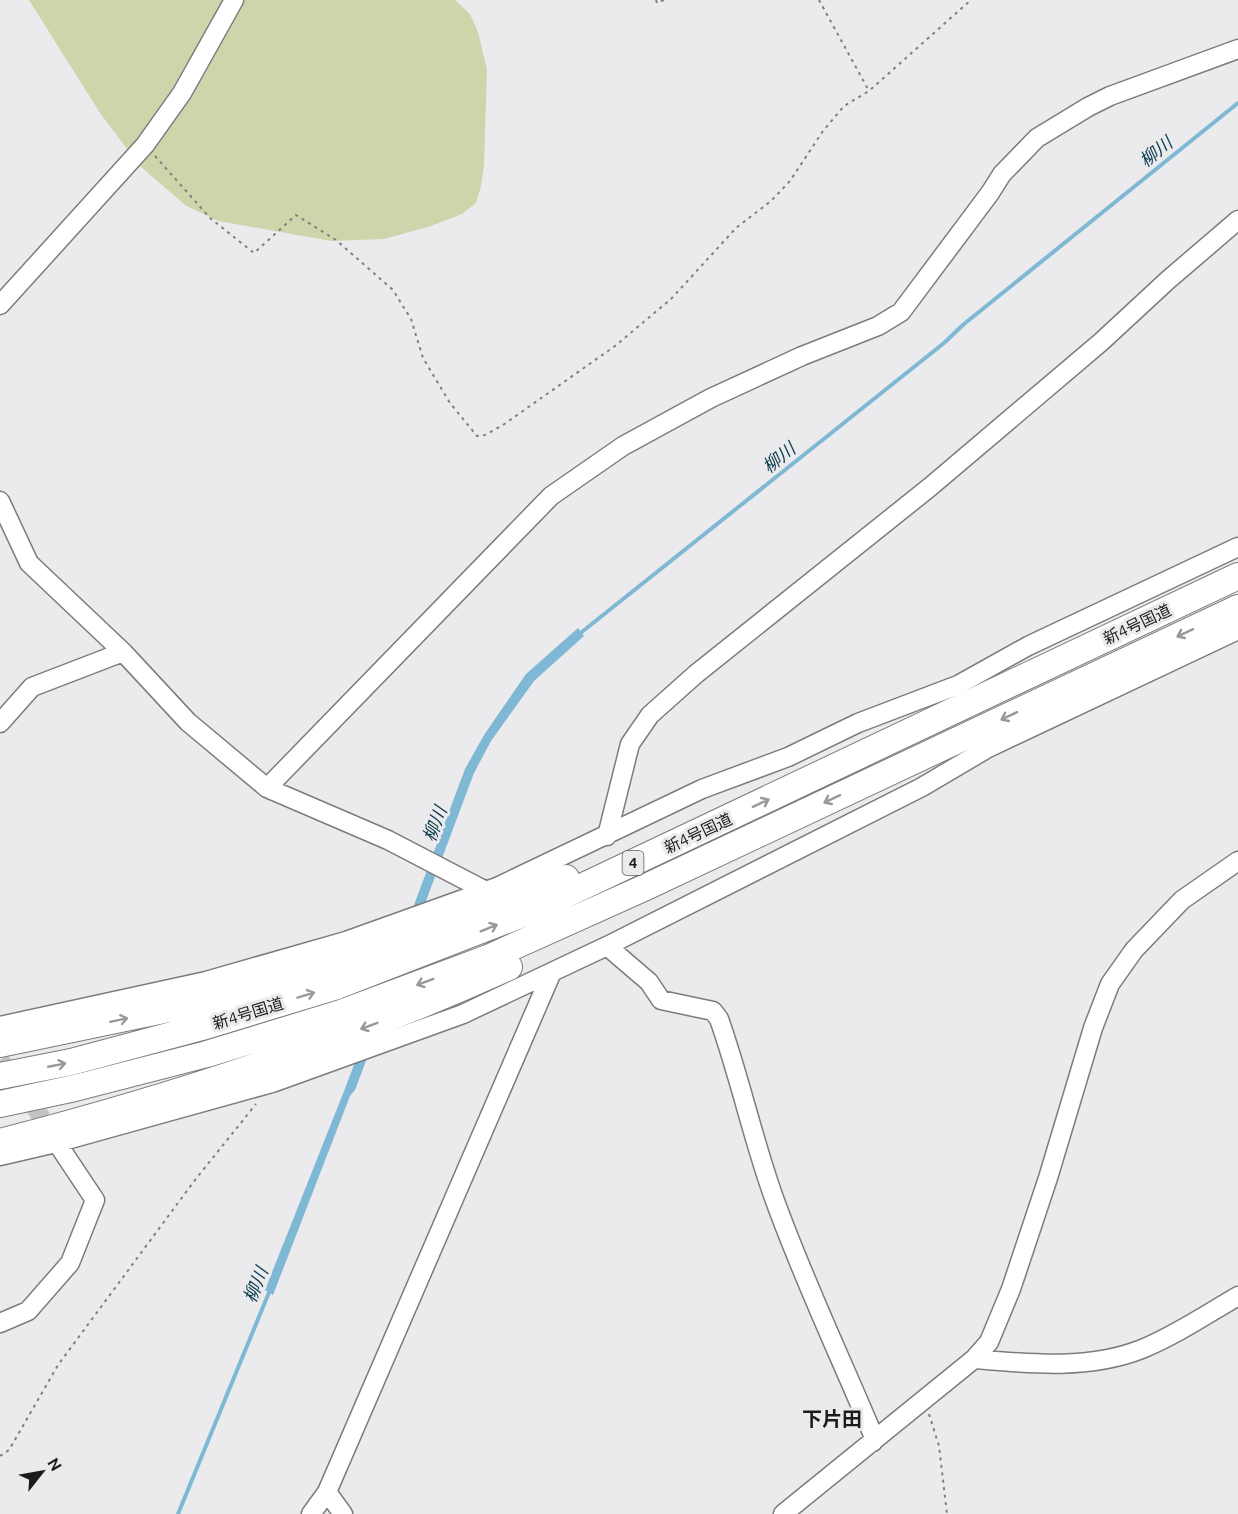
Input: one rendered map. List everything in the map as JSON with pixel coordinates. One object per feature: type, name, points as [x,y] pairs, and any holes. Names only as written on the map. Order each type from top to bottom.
[{"type":"highway","name":"新4号国道","points":[[0,1076],[71,1062],[202,1027],[337,986],[533,910],[1238,576]]},
{"type":"highway","name":"新4号国道","points":[[0,1104],[75,1088],[207,1054],[341,1013],[488,958],[646,887],[1238,608]]},
{"type":"highway","points":[[0,1044],[183,1006],[328,965],[704,830]]},
{"type":"highway","points":[[0,1142],[175,1094],[272,1062],[433,1002],[564,942],[646,887]]},
{"type":"street","points":[[0,305],[145,145],[182,93],[234,0]]},
{"type":"street","points":[[267,788],[551,496],[623,446],[711,398],[802,356],[878,326],[901,312],[1002,174],[1037,138],[1110,96],[1238,49]]},
{"type":"street","points":[[607,836],[630,744],[650,715],[696,674],[930,487],[1101,342],[1238,220]]},
{"type":"street","points":[[0,501],[29,563],[123,652],[188,722],[267,788],[388,840],[486,891]]},
{"type":"street","points":[[0,1026],[206,981],[346,941],[486,891],[607,836],[702,789],[788,757],[858,723],[958,685],[1046,637],[1238,547]]},
{"type":"street","points":[[0,1156],[49,1130],[272,1083],[463,1014],[607,946],[922,787],[988,748],[1238,630]]},
{"type":"street","points":[[0,723],[32,687],[123,652]]},
{"type":"street","points":[[783,1514],[974,1359],[988,1342],[1011,1289],[1093,1028],[1110,984],[1134,950],[1182,900],[1238,861]]},
{"type":"street","points":[[607,946],[649,982],[661,1000],[713,1011],[719,1019],[774,1197],[801,1270],[873,1435],[873,1442]]},
{"type":"street","points":[[311,1514],[327,1492],[552,972]]},
{"type":"street","points":[[0,1323],[28,1311],[70,1263],[95,1200],[49,1130]]},
{"type":"street","points":[[974,1359],[1046,1365],[1108,1359],[1140,1350],[1172,1335],[1238,1296]]},
{"type":"street","points":[[327,1492],[343,1514]]},
{"type":"path","points":[[656,0],[657,3],[664,0]]},
{"type":"path","points":[[819,0],[869,91]]},
{"type":"path","points":[[145,145],[210,218],[254,253],[296,215],[336,240],[393,290],[411,319],[423,358],[450,403],[477,436],[485,435],[503,425],[615,346],[671,299],[736,228],[771,201],[790,181],[823,131],[844,106],[869,91],[971,0]]},
{"type":"path","points":[[0,1456],[9,1450],[58,1365],[195,1180],[272,1083]]},
{"type":"path","points":[[924,1400],[939,1446],[946,1514]]},
{"type":"green space","points":[[29,0],[455,0],[470,14],[478,32],[487,70],[484,164],[476,203],[462,214],[428,227],[384,239],[331,241],[218,221],[185,205],[140,166],[100,113]]},
{"type":"water","points":[[578,628],[584,636],[534,681],[491,741],[474,773],[355,1090],[350,1096],[273,1295],[265,1290],[346,1086],[465,769],[484,735],[526,674]]},
{"type":"waterway","name":"柳川","points":[[578,635],[944,343],[964,324],[1238,103]]},
{"type":"waterway","name":"柳川","points":[[178,1514],[270,1290]]},
{"type":"tunnel","points":[[0,1060],[43,1119]]},
{"type":"district","name":"下片田","points":[[832,1419]]}]
